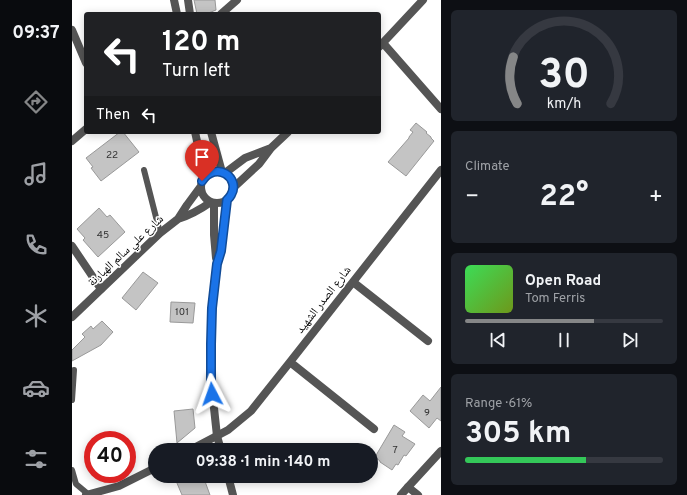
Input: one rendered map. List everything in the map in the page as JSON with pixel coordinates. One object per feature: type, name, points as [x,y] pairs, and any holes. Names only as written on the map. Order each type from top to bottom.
[{"type":"street","points":[[174,0],[177,12]]},
{"type":"street","points":[[188,0],[190,12]]},
{"type":"street","points":[[223,12],[236,0]]},
{"type":"street","points":[[424,0],[381,45],[441,109]]},
{"type":"street","points":[[72,30],[84,58]]},
{"type":"street","points":[[72,141],[84,131]]},
{"type":"street","points":[[195,134],[205,177]]},
{"type":"street","points":[[212,134],[223,173]]},
{"type":"street","points":[[233,188],[259,164],[271,148],[286,134]]},
{"type":"street","points":[[223,173],[245,158],[271,148]]},
{"type":"street","name":"شارع الصدر الشهيد","points":[[204,443],[228,430],[251,411],[441,170]]},
{"type":"street","points":[[213,172],[223,173],[229,177],[232,182],[232,195],[221,203],[213,203],[207,200],[204,196],[201,186],[202,181],[208,174],[213,172]]},
{"type":"street","name":"شارع علي سالم الهبارنة","points":[[72,317],[160,233],[178,219],[201,186]]},
{"type":"street","points":[[219,443],[211,380],[212,308],[227,200]]},
{"type":"street","points":[[213,203],[217,264]]},
{"type":"street","name":"شارع علي سالم الهبارنة","points":[[178,219],[188,216],[213,203]]},
{"type":"street","points":[[72,246],[101,289]]},
{"type":"street","points":[[353,282],[428,341]]},
{"type":"street","points":[[290,362],[374,429]]},
{"type":"street","points":[[401,495],[441,451]]},
{"type":"street","points":[[87,495],[119,486],[148,472]]},
{"type":"street","points":[[230,483],[233,495]]},
{"type":"street","points":[[408,487],[418,495]]},
{"type":"lane","points":[[144,170],[160,233]]},
{"type":"lane","points":[[72,400],[74,370]]},
{"type":"lane","points":[[72,470],[76,484],[87,495]]},
{"type":"building","points":[[194,0],[215,0],[216,10],[211,12],[197,12]]},
{"type":"building","points":[[416,123],[427,132],[426,133],[434,141],[406,176],[388,162],[409,138],[413,132],[410,130]]},
{"type":"building","points":[[117,134],[125,134],[139,152],[101,181],[91,168],[93,167],[86,158]]},
{"type":"building","points":[[99,208],[107,217],[110,215],[125,232],[98,257],[83,240],[85,238],[77,229]]},
{"type":"building","points":[[143,272],[158,283],[136,310],[122,298]]},
{"type":"building","points":[[171,302],[195,303],[193,323],[170,322]]},
{"type":"building","points":[[102,321],[113,332],[101,345],[72,361],[72,350],[85,337],[82,334],[91,326],[93,329]]},
{"type":"building","points":[[441,387],[441,421],[437,418],[429,428],[410,411],[423,395],[430,401]]},
{"type":"building","points":[[193,409],[195,428],[177,443],[174,411]]},
{"type":"building","points":[[394,425],[405,432],[402,436],[415,444],[406,456],[404,455],[398,465],[396,464],[392,470],[380,462],[378,459],[378,452]]},
{"type":"building","points":[[177,483],[206,483],[210,495],[182,495]]},
{"type":"route","points":[[202,181],[208,174],[217,171],[222,172],[229,177],[233,188],[232,195],[227,200],[212,308],[212,394]]}]
